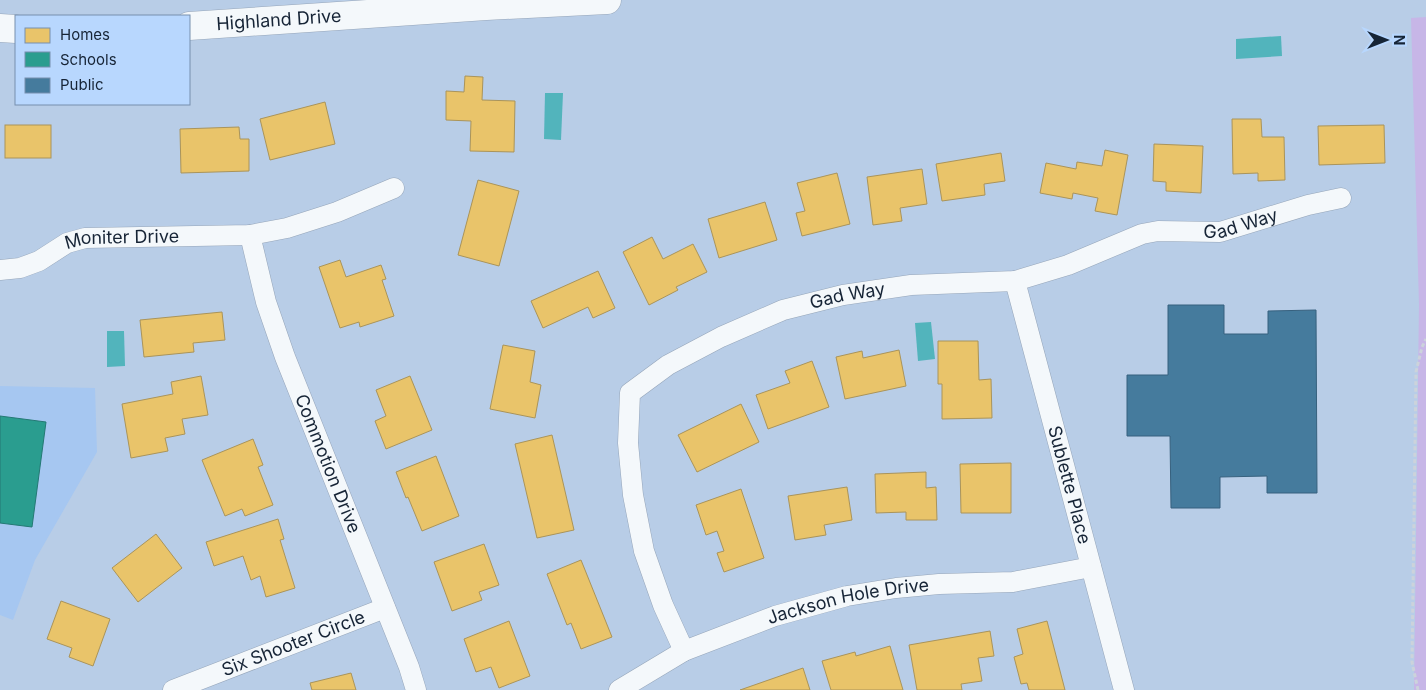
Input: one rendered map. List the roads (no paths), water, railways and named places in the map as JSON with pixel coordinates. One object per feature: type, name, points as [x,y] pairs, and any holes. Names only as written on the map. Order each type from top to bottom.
[{"type":"main road","name":"Highland Drive","points":[[190,26],[486,6],[607,0]]},
{"type":"main road","points":[[0,28],[15,29]]},
{"type":"street","name":"Moniter Drive","points":[[0,270],[20,268],[39,261],[67,243],[85,238],[250,235],[287,228],[328,215],[394,188]]},
{"type":"street","name":"Gad Way","points":[[684,651],[663,605],[644,551],[633,495],[628,443],[630,393],[668,365],[721,337],[783,310],[842,295],[911,285],[1015,281],[1068,265],[1142,234],[1158,231],[1220,232],[1308,205],[1341,198]]},
{"type":"street","name":"Commotion Drive","points":[[250,235],[266,302],[285,357],[409,667],[416,690]]},
{"type":"street","name":"Sublette Place","points":[[1015,281],[1124,690]]},
{"type":"street","name":"Jackson Hole Drive","points":[[619,690],[684,651],[775,616],[847,596],[896,588],[939,584],[1013,582],[1091,567]]},
{"type":"street","name":"Six Shooter Circle","points":[[173,690],[385,608]]}]
